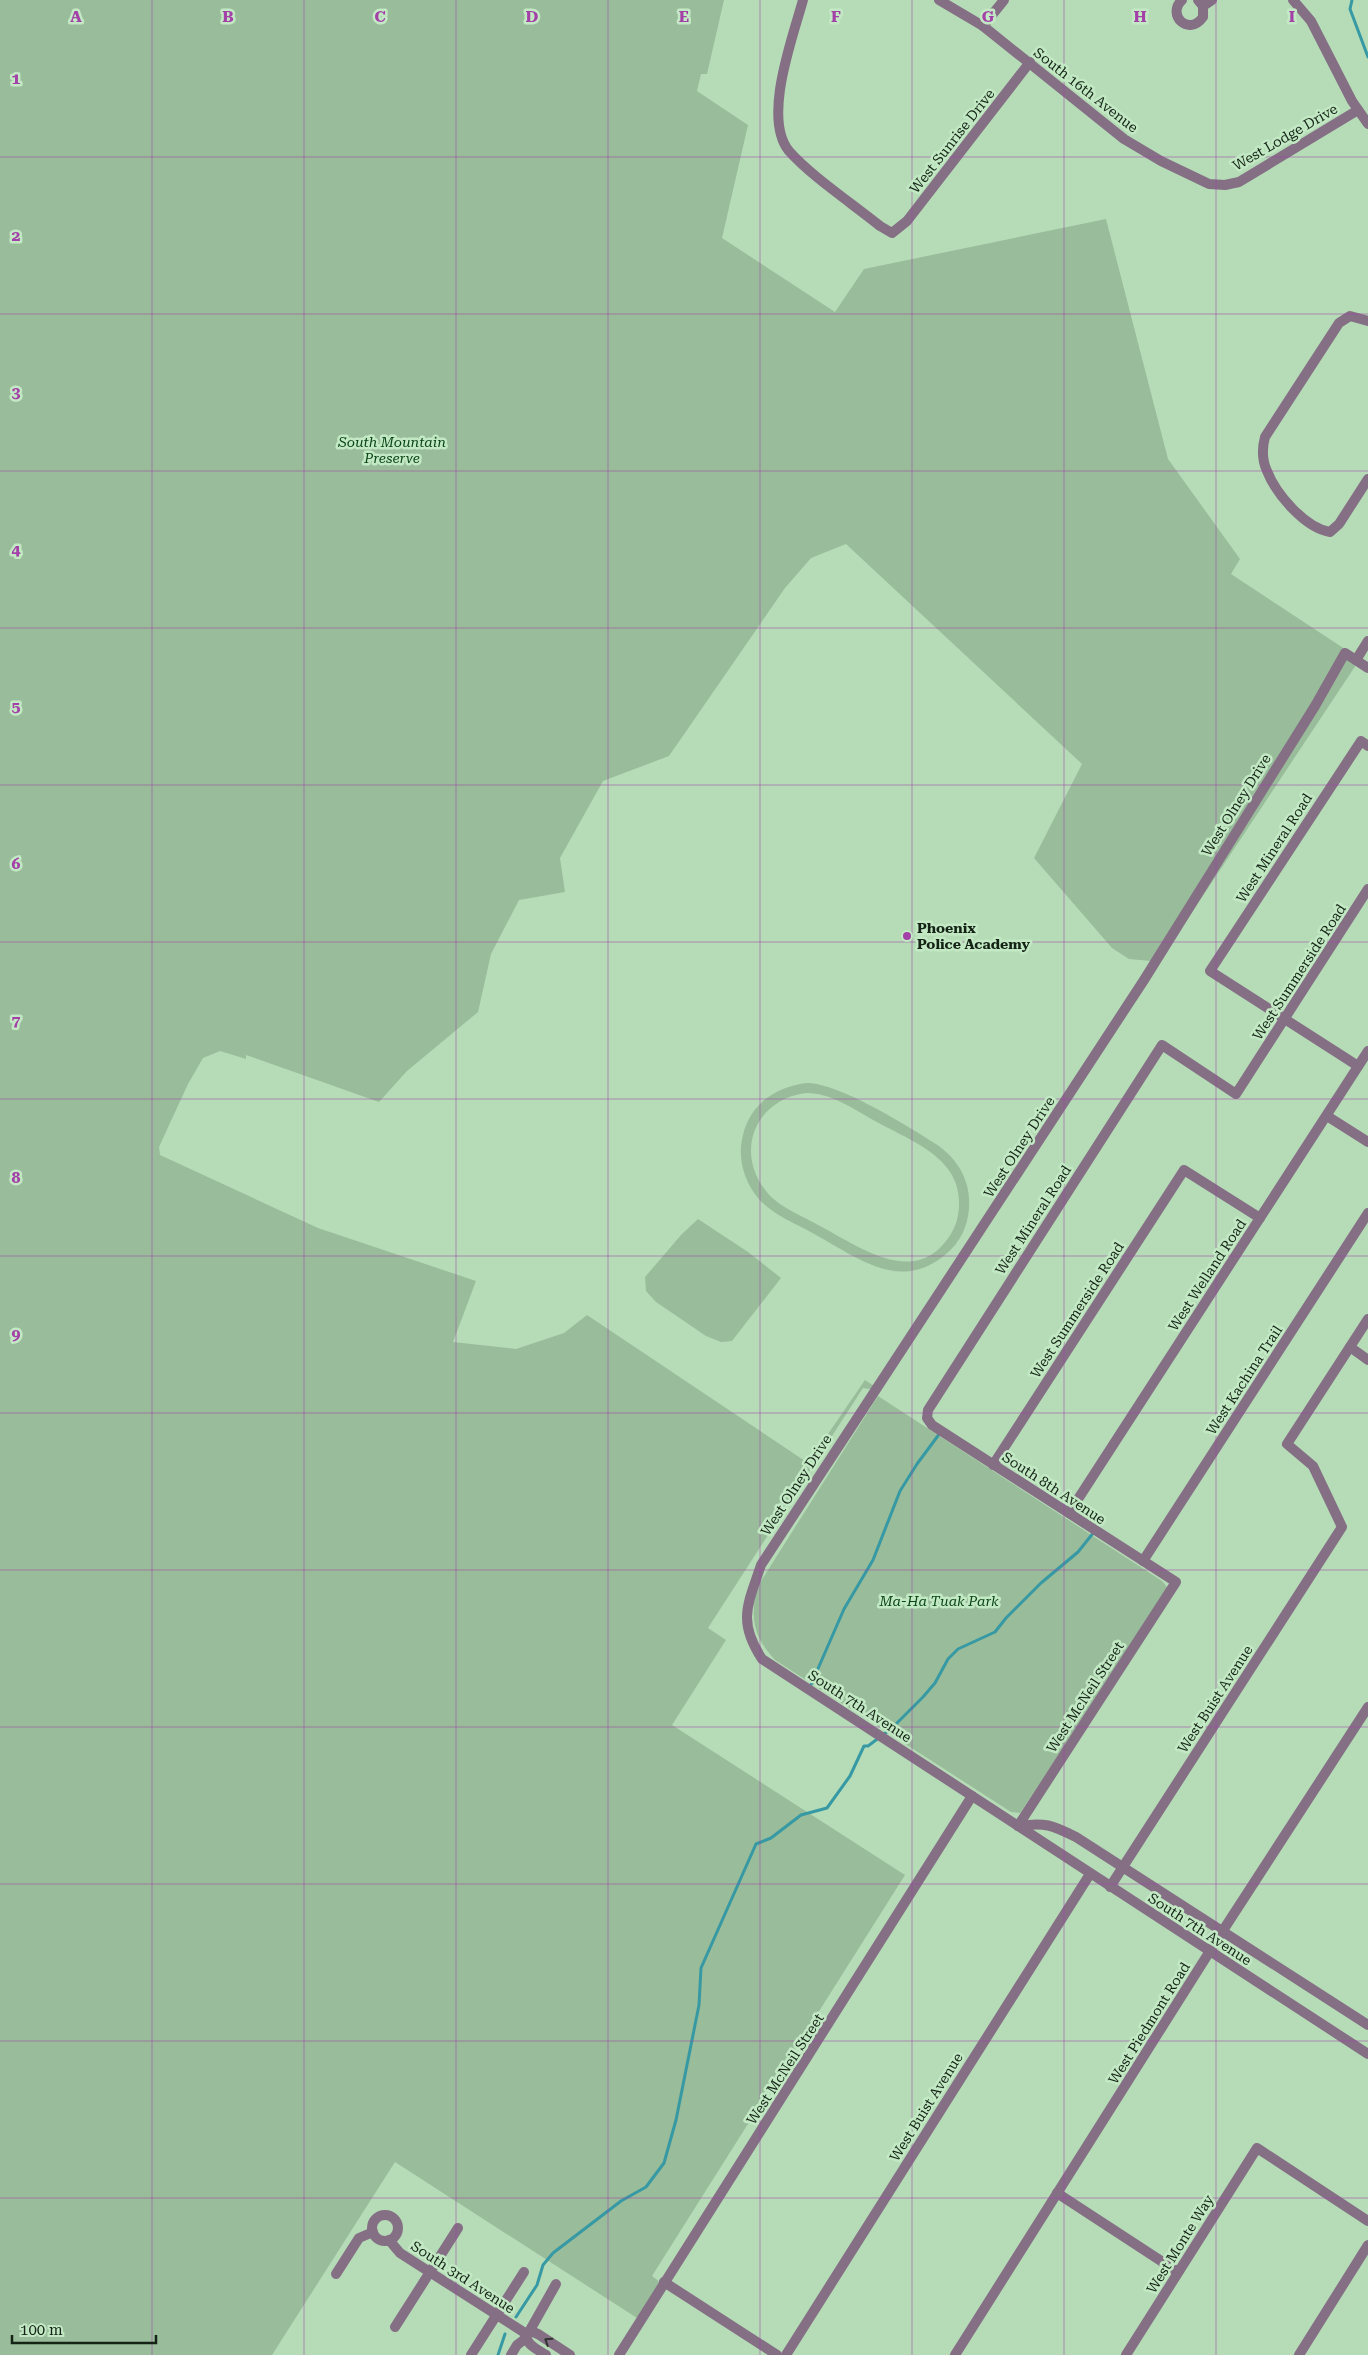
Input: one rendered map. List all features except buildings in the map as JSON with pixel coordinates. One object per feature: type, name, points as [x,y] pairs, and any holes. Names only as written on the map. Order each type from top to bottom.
[{"type":"street","name":"West Sunrise Drive","points":[[803,0],[782,81],[777,112],[788,150],[880,226],[892,233],[907,221],[1030,62]]},
{"type":"street","name":"South 16th Avenue","points":[[939,0],[983,26],[1124,139],[1160,161],[1210,184],[1225,186]]},
{"type":"street","points":[[983,26],[1004,0]]},
{"type":"street","points":[[1182,0],[1176,9],[1176,14],[1179,20],[1189,25],[1200,22],[1204,11],[1204,2]]},
{"type":"street","points":[[1293,0],[1311,21],[1358,110],[1368,124]]},
{"type":"street","name":"West Lodge Drive","points":[[1225,186],[1239,182],[1269,165],[1358,110]]},
{"type":"street","points":[[1368,321],[1350,316],[1339,323],[1265,437],[1263,457],[1267,472],[1297,514],[1320,530],[1330,532],[1339,524],[1368,479]]},
{"type":"street","points":[[1368,641],[1356,660],[1368,668]]},
{"type":"street","name":"West Olney Drive","points":[[762,1659],[750,1641],[746,1612],[761,1565],[1144,980],[1315,706],[1345,653],[1356,660]]},
{"type":"street","name":"West Mineral Road","points":[[1285,1019],[1210,971],[1364,743]]},
{"type":"street","name":"West Summerside Road","points":[[1162,1045],[1236,1094],[1368,889]]},
{"type":"street","points":[[1285,1019],[1358,1066]]},
{"type":"street","name":"West Mineral Road","points":[[928,1410],[1162,1045]]},
{"type":"street","name":"West Welland Road","points":[[1069,1513],[1368,1051]]},
{"type":"street","points":[[1327,1116],[1368,1142]]},
{"type":"street","name":"West Summerside Road","points":[[993,1465],[1184,1170],[1260,1218]]},
{"type":"street","name":"West Kachina Trail","points":[[1143,1561],[1368,1214]]},
{"type":"street","points":[[1368,1319],[1350,1347],[1368,1360]]},
{"type":"street","name":"West Buist Avenue","points":[[1110,1887],[1342,1527],[1313,1466],[1287,1444],[1350,1347]]},
{"type":"street","name":"South 8th Avenue","points":[[928,1410],[927,1418],[932,1425],[1176,1582]]},
{"type":"street","name":"West McNeil Street","points":[[1018,1826],[1176,1582]]},
{"type":"street","name":"South 7th Avenue","points":[[762,1659],[1368,2054]]},
{"type":"street","name":"West Piedmont Road","points":[[956,2355],[1222,1932],[1368,1707]]},
{"type":"street","name":"West McNeil Street","points":[[619,2355],[972,1796]]},
{"type":"street","name":"South 7th Avenue","points":[[1018,1826],[1039,1823],[1054,1826],[1076,1837],[1368,2025]]},
{"type":"street","name":"West Buist Avenue","points":[[786,2355],[1090,1874]]},
{"type":"street","name":"West Monte Way","points":[[1126,2355],[1257,2148],[1368,2221]]},
{"type":"street","points":[[1057,2193],[1178,2272]]},
{"type":"street","name":"South 3rd Avenue","points":[[382,2216],[391,2217],[395,2220],[398,2229],[397,2234],[389,2240],[380,2240],[373,2232],[377,2218],[382,2216]]},
{"type":"street","points":[[395,2327],[458,2228]]},
{"type":"street","points":[[336,2274],[359,2238],[373,2232]]},
{"type":"street","name":"South 3rd Avenue","points":[[389,2240],[400,2253],[526,2335],[546,2355]]},
{"type":"street","points":[[1298,2355],[1368,2245]]},
{"type":"street","points":[[471,2355],[524,2272]]},
{"type":"street","points":[[664,2282],[777,2355]]},
{"type":"street","points":[[511,2355],[526,2335],[556,2284]]},
{"type":"street","name":"South 3rd Avenue","points":[[526,2335],[538,2334],[570,2355]]},
{"type":"green space","name":"South Mountain Preserve","points":[[0,0],[724,0],[707,74],[701,74],[697,91],[748,125],[722,238],[835,312],[864,269],[1106,219],[1168,459],[1240,559],[1231,574],[1360,659],[875,1390],[863,1388],[708,1628],[726,1640],[672,1725],[905,1875],[652,2276],[661,2283],[637,2318],[395,2162],[272,2355],[0,2355]],"holes":[[[846,544],[1082,764],[1034,858],[1112,948],[1129,959],[1151,961],[874,1386],[865,1380],[808,1463],[587,1315],[564,1333],[516,1349],[453,1342],[476,1281],[318,1228],[160,1155],[159,1147],[188,1084],[203,1058],[220,1051],[246,1059],[246,1055],[379,1102],[407,1071],[478,1012],[491,954],[519,900],[565,892],[560,858],[603,781],[669,756],[785,588],[811,558]]]},
{"type":"green space","points":[[806,1083],[819,1085],[853,1097],[872,1106],[936,1144],[951,1157],[965,1180],[968,1189],[969,1208],[965,1228],[951,1250],[929,1265],[913,1271],[896,1271],[880,1268],[785,1219],[758,1198],[749,1184],[741,1161],[741,1144],[746,1124],[758,1106],[766,1099],[784,1088]],"holes":[[[806,1093],[816,1094],[842,1103],[917,1143],[942,1162],[951,1173],[957,1187],[958,1214],[952,1232],[938,1250],[923,1259],[906,1262],[870,1253],[791,1211],[777,1202],[766,1191],[756,1176],[752,1160],[751,1144],[755,1129],[763,1116],[774,1105],[789,1097]]]},
{"type":"green space","points":[[698,1219],[748,1252],[781,1278],[732,1341],[721,1342],[706,1336],[656,1302],[646,1291],[645,1277],[681,1235]]},
{"type":"green space","name":"Ma-Ha Tuak Park","points":[[878,1396],[1162,1581],[1167,1587],[1166,1592],[1020,1813],[1011,1812],[775,1660],[762,1643],[755,1627],[756,1589]]},
{"type":"waterway","points":[[1352,0],[1350,9],[1368,57]]},
{"type":"waterway","points":[[810,1687],[844,1609],[873,1560],[900,1491],[940,1433]]},
{"type":"waterway","points":[[516,2317],[537,2285],[543,2265],[553,2253],[621,2201],[646,2187],[664,2163],[676,2120],[699,2005],[701,1968],[756,1844],[771,1838],[801,1815],[827,1808],[850,1776],[864,1746],[868,1746],[892,1728],[923,1697],[935,1683],[948,1659],[958,1649],[995,1632],[1006,1618],[1041,1583],[1078,1552],[1094,1532]]},
{"type":"waterway","points":[[498,2355],[505,2334]]},
{"type":"place","name":"Phoenix Police Academy","points":[[907,936]]}]
